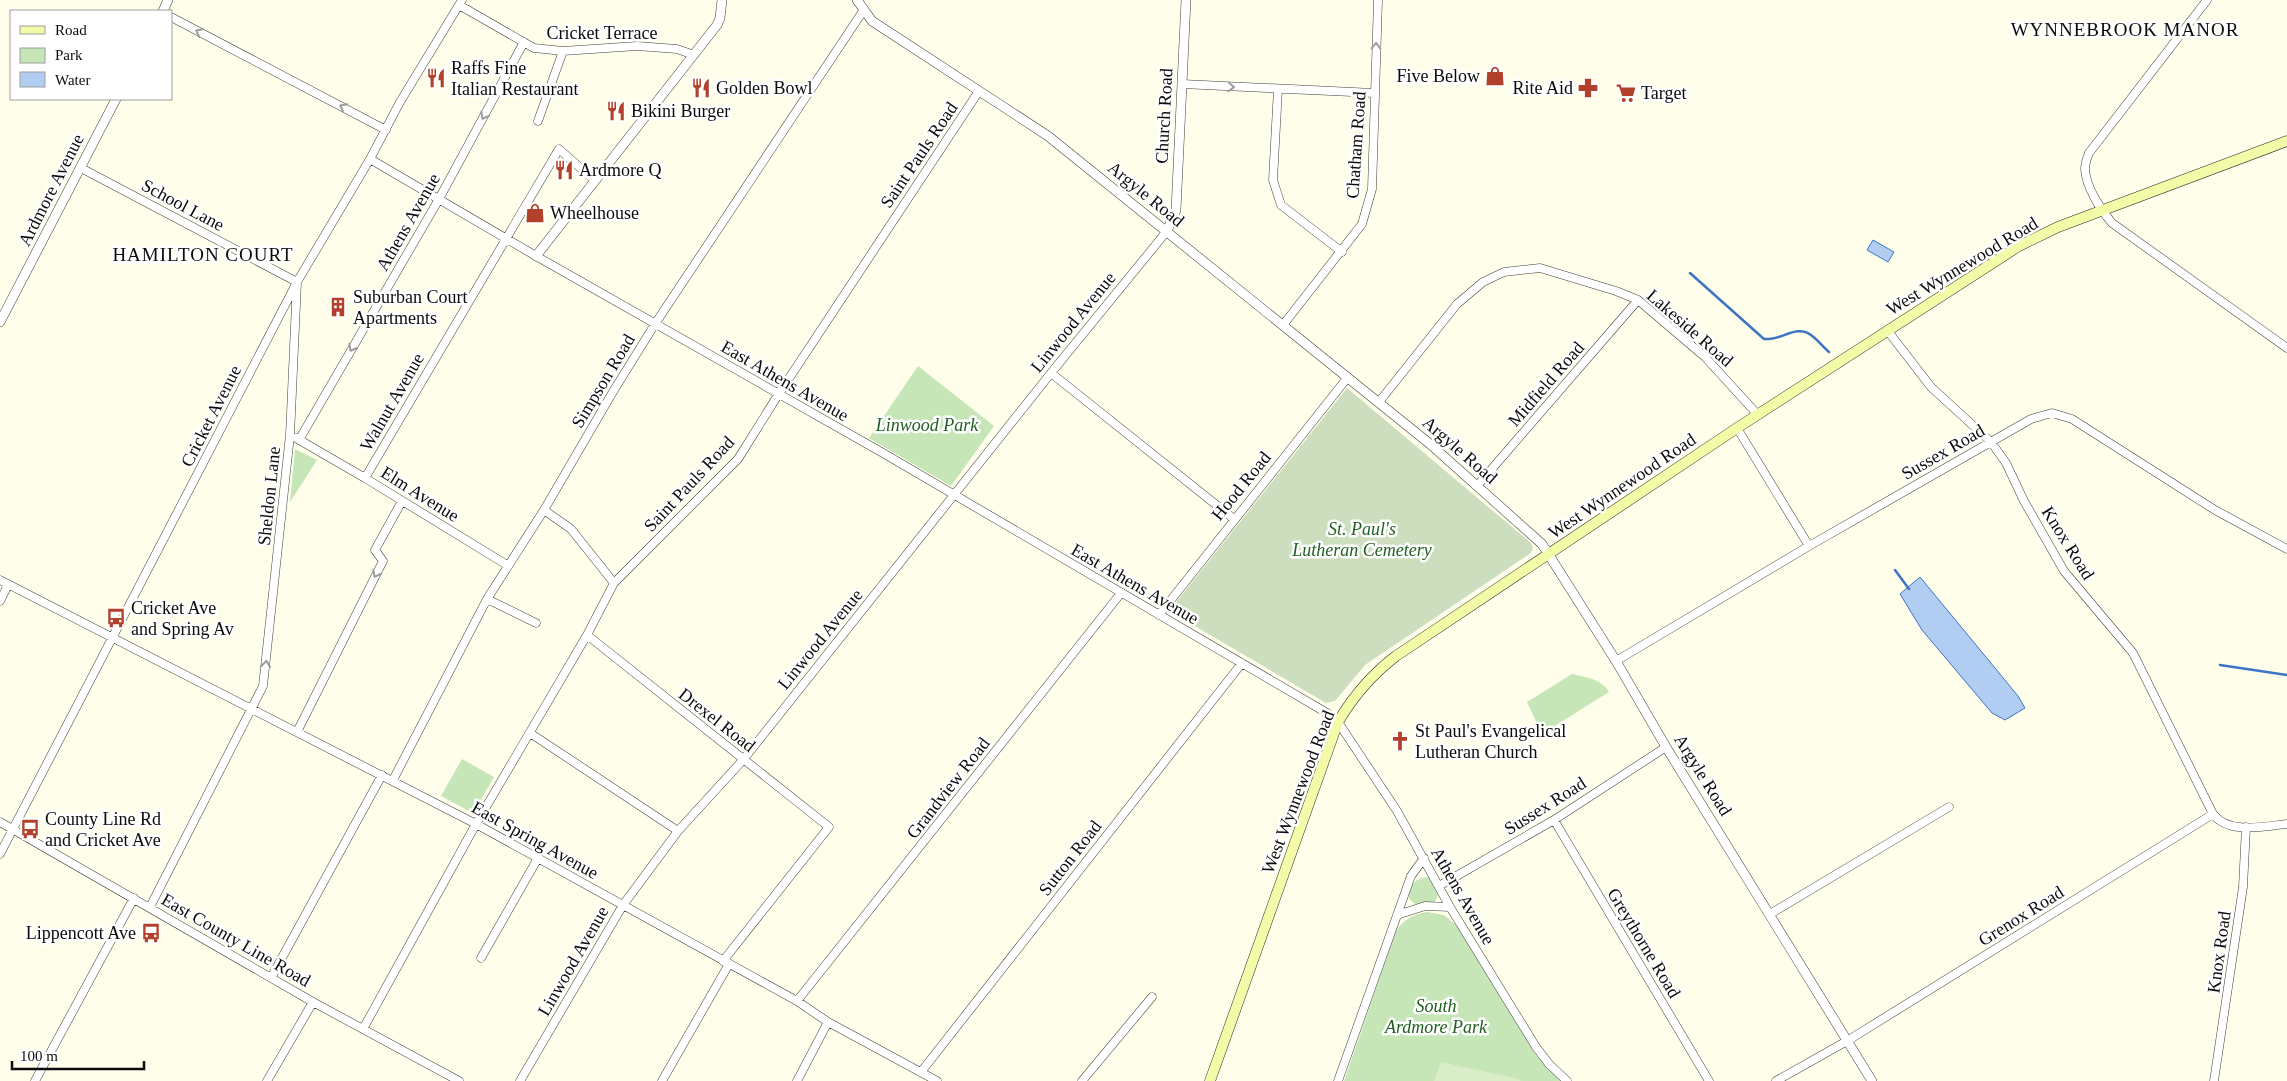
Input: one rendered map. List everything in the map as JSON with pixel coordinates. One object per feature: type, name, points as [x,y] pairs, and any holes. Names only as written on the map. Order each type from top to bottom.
[{"type":"main road","name":"West Wynnewood Road","points":[[1210,1081],[1338,722],[1353,697],[1376,671],[1738,428],[1887,330],[2036,236],[2287,141]]},
{"type":"street","points":[[536,256],[717,25],[722,0]]},
{"type":"street","name":"Argyle Road","points":[[857,0],[863,11],[872,21],[1048,136],[1379,402],[1542,544],[1550,554],[1666,747],[1872,1081]]},
{"type":"street","name":"Church Road","points":[[1167,231],[1176,210],[1186,0]]},
{"type":"street","name":"Chatham Road","points":[[1283,325],[1362,224],[1372,189],[1378,0]]},
{"type":"street","points":[[2207,0],[2089,153],[2085,168],[2087,180],[2101,211],[2112,223],[2287,348]]},
{"type":"street","name":"Cricket Terrace","points":[[461,3],[534,48],[563,50],[637,46],[677,49],[694,55]]},
{"type":"street","name":"Cricket Avenue","points":[[0,854],[297,282],[370,159],[400,102],[461,3]]},
{"type":"street","name":"Simpson Road","points":[[393,780],[487,599],[507,566],[544,510],[655,324],[863,11]]},
{"type":"street","points":[[172,18],[386,130]]},
{"type":"street","name":"Athens Avenue","points":[[299,440],[439,199],[524,42]]},
{"type":"street","points":[[538,121],[563,50]]},
{"type":"street","points":[[1182,84],[1374,93]]},
{"type":"street","points":[[1278,89],[1273,180],[1282,205],[1342,252]]},
{"type":"street","name":"Saint Pauls Road","points":[[363,1029],[476,824],[587,635],[614,583],[738,459],[778,395],[979,92]]},
{"type":"street","name":"Ardmore Avenue","points":[[0,322],[115,100]]},
{"type":"street","name":"Walnut Avenue","points":[[365,478],[559,149],[594,180]]},
{"type":"street","name":"East Athens Avenue","points":[[370,159],[778,395],[883,453],[953,496],[1327,713],[1338,722]]},
{"type":"street","name":"School Lane","points":[[81,168],[297,282]]},
{"type":"street","name":"Linwood Avenue","points":[[520,1081],[623,905],[678,831],[743,760],[1051,373],[1167,231]]},
{"type":"street","name":"Lakeside Road","points":[[1379,402],[1457,304],[1483,282],[1504,272],[1540,268],[1616,291],[1638,300],[1706,356],[1758,415]]},
{"type":"street","name":"Sheldon Lane","points":[[150,907],[263,686],[290,435],[297,282]]},
{"type":"street","name":"Midfield Road","points":[[1477,486],[1638,300]]},
{"type":"street","name":"Knox Road","points":[[1887,330],[1931,387],[1991,442],[2006,463],[2064,571],[2133,653],[2213,814]]},
{"type":"street","points":[[1051,373],[1234,519]]},
{"type":"street","name":"Hood Road","points":[[1159,615],[1348,377]]},
{"type":"street","name":"Sussex Road","points":[[1616,662],[1809,546],[2031,419],[2046,413],[2072,419],[2215,510],[2287,549]]},
{"type":"street","points":[[1738,428],[1809,546]]},
{"type":"street","name":"Elm Avenue","points":[[290,435],[365,478],[507,566]]},
{"type":"street","points":[[297,732],[383,561],[375,550],[402,501]]},
{"type":"street","points":[[544,510],[571,529],[614,583]]},
{"type":"street","name":"East Spring Avenue","points":[[0,580],[476,824],[798,1002],[828,1022],[937,1081]]},
{"type":"street","points":[[0,601],[8,585]]},
{"type":"street","name":"Grandview Road","points":[[798,1002],[1122,593]]},
{"type":"street","points":[[487,599],[536,623]]},
{"type":"street","name":"Drexel Road","points":[[587,635],[829,827],[726,962]]},
{"type":"street","name":"Sutton Road","points":[[921,1072],[1242,663]]},
{"type":"street","name":"Athens Avenue","points":[[1338,722],[1397,811],[1450,907],[1539,1051],[1567,1081]]},
{"type":"street","points":[[530,733],[678,831]]},
{"type":"street","name":"Sussex Road","points":[[1439,886],[1554,820],[1666,747]]},
{"type":"street","points":[[272,976],[382,775]]},
{"type":"street","points":[[1770,914],[1949,806]]},
{"type":"street","points":[[2213,814],[2218,821],[2225,824],[2246,827],[2287,824]]},
{"type":"street","name":"Grenox Road","points":[[1776,1081],[1848,1041],[2213,814]]},
{"type":"street","name":"Greythorne Road","points":[[1554,820],[1709,1081]]},
{"type":"street","name":"East County Line Road","points":[[0,822],[272,976],[313,1002],[459,1081]]},
{"type":"street","name":"Knox Road","points":[[2214,1081],[2243,888],[2246,827]]},
{"type":"street","points":[[481,958],[538,858]]},
{"type":"street","points":[[1338,1081],[1410,876],[1424,858]]},
{"type":"street","points":[[35,1081],[134,898]]},
{"type":"street","points":[[1397,915],[1425,906],[1450,907]]},
{"type":"street","points":[[662,1081],[726,962]]},
{"type":"street","points":[[1082,1081],[1152,997]]},
{"type":"street","points":[[267,1081],[313,1002]]},
{"type":"street","points":[[797,1081],[828,1022]]},
{"type":"green space","name":"Linwood Park","points":[[918,366],[994,426],[951,486],[869,438]]},
{"type":"green space","name":"St. Paul's Lutheran Cemetery","points":[[1347,388],[1531,543],[1533,548],[1531,553],[1365,665],[1335,701],[1326,703],[1169,611]]},
{"type":"green space","points":[[295,449],[317,460],[290,502]]},
{"type":"green space","points":[[1572,674],[1598,681],[1609,692],[1542,734],[1527,702]]},
{"type":"green space","points":[[462,759],[494,777],[473,813],[441,796]]},
{"type":"green space","points":[[1429,877],[1438,895],[1434,904],[1415,904],[1409,899],[1412,886],[1416,881]]},
{"type":"green space","name":"South Ardmore Park","points":[[1427,912],[1444,915],[1457,926],[1535,1054],[1560,1081],[1344,1081],[1396,931],[1402,923],[1410,918]]},
{"type":"green space","points":[[1441,1062],[1519,1079],[1521,1081],[1434,1081]]},
{"type":"water","points":[[1873,240],[1894,252],[1888,262],[1867,250]]},
{"type":"water","points":[[1920,577],[2018,696],[2025,708],[2005,720],[1992,713],[1922,630],[1900,594]]},
{"type":"waterway","points":[[1690,273],[1764,339],[1776,338],[1800,331],[1814,337],[1829,352]]},
{"type":"waterway","points":[[1895,570],[1909,589]]},
{"type":"waterway","points":[[2220,665],[2287,675]]},
{"type":"place","name":"Five Below","points":[[1495,76]]},
{"type":"place","name":"Raffs Fine Italian Restaurant","points":[[436,78]]},
{"type":"place","name":"Golden Bowl","points":[[701,88]]},
{"type":"place","name":"Rite Aid","points":[[1588,88]]},
{"type":"place","name":"Target","points":[[1626,93]]},
{"type":"place","name":"Bikini Burger","points":[[616,111]]},
{"type":"place","name":"Ardmore Q","points":[[564,170]]},
{"type":"place","name":"Wheelhouse","points":[[535,213]]},
{"type":"place","name":"Suburban Court Apartments","points":[[338,307]]},
{"type":"place","name":"Cricket Ave and Spring Av","points":[[116,618]]},
{"type":"place","name":"St Paul's Evangelical Lutheran Church","points":[[1400,741]]},
{"type":"place","name":"County Line Rd and Cricket Ave","points":[[30,829]]},
{"type":"place","name":"Lippencott Ave","points":[[151,933]]},
{"type":"district","name":"WYNNEBROOK MANOR","points":[[2125,29]]},
{"type":"district","name":"HAMILTON COURT","points":[[203,254]]}]
